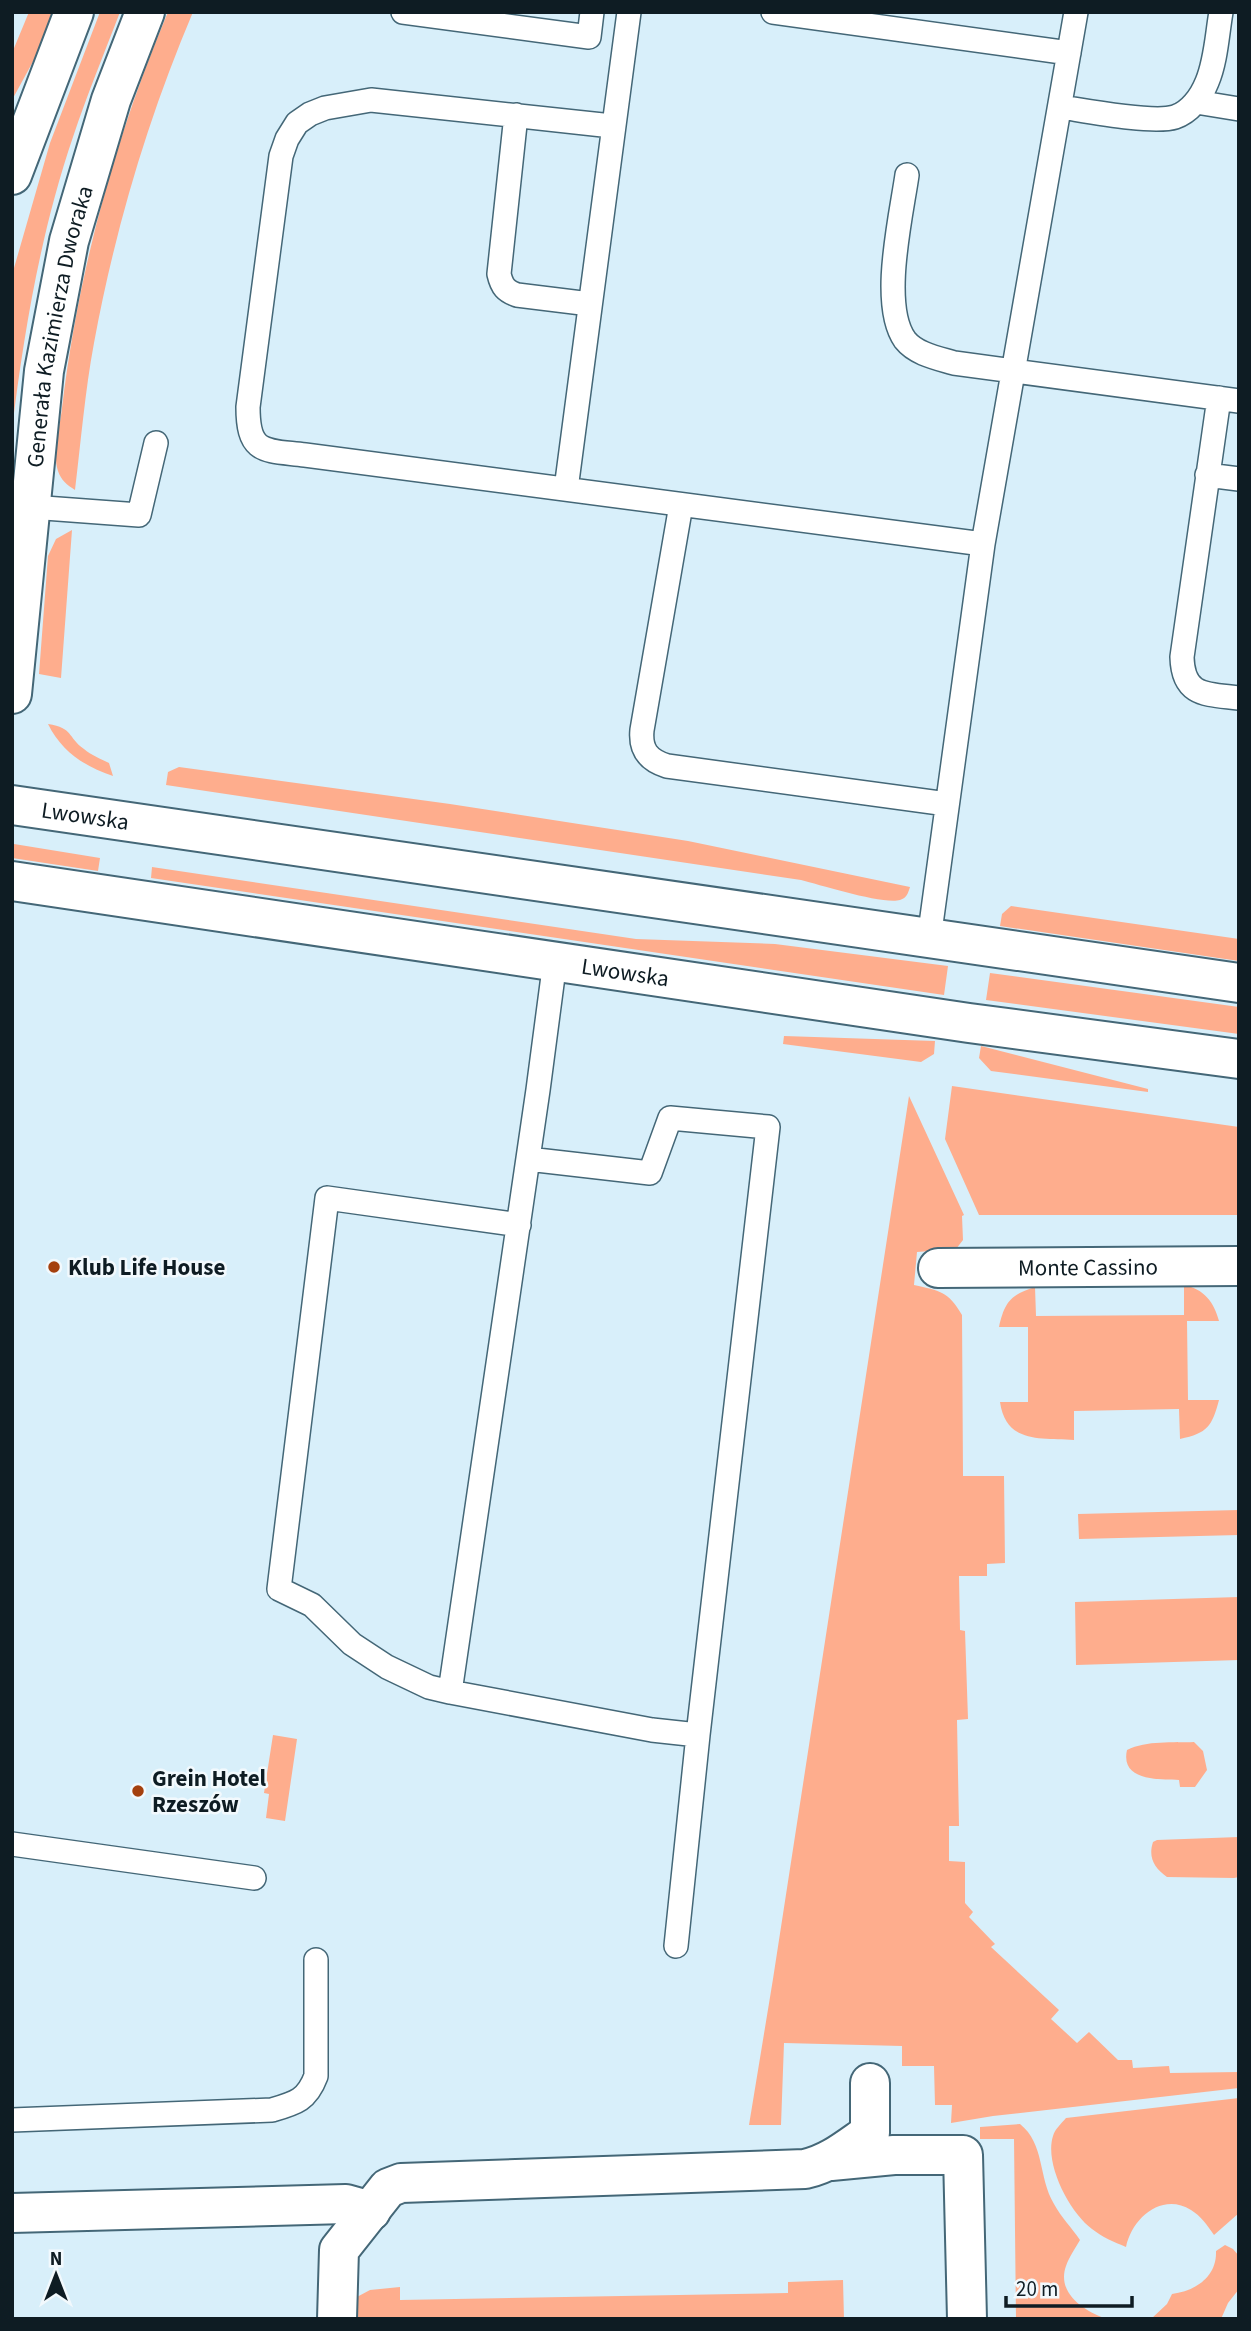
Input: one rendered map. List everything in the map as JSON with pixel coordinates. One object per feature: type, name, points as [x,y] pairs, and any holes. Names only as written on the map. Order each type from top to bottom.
[{"type":"main road","points":[[12,175],[75,12]]},
{"type":"main road","name":"Generała Kazimierza Dworaka","points":[[12,694],[44,371],[69,241],[111,100],[145,12]]},
{"type":"main road","name":"Lwowska","points":[[12,805],[1239,983]]},
{"type":"main road","name":"Lwowska","points":[[12,881],[969,1023],[1239,1059]]},
{"type":"main road","name":"Monte Cassino","points":[[938,1268],[1239,1266]]},
{"type":"main road","points":[[831,2161],[870,2133],[870,2083]]},
{"type":"main road","points":[[337,2319],[340,2250],[388,2188],[401,2183],[804,2169],[831,2161],[894,2155],[962,2155],[967,2319]]},
{"type":"main road","points":[[12,2213],[346,2204],[371,2211]]},
{"type":"lane","points":[[403,12],[589,37],[592,12]]},
{"type":"lane","points":[[566,489],[629,12]]},
{"type":"lane","points":[[773,12],[1069,53]]},
{"type":"lane","points":[[929,939],[983,544],[1076,12]]},
{"type":"lane","points":[[1060,107],[1156,119],[1174,117],[1187,111],[1196,102],[1207,82],[1221,12]]},
{"type":"lane","points":[[612,126],[371,100],[325,108],[296,124],[281,156],[248,407],[248,426],[251,437],[258,445],[269,450],[983,544]]},
{"type":"lane","points":[[1196,102],[1239,110]]},
{"type":"lane","points":[[516,115],[499,274],[501,283],[507,292],[517,295],[590,304]]},
{"type":"lane","points":[[906,175],[892,292],[896,323],[906,342],[926,355],[954,363],[1229,399],[1207,475],[1182,668],[1186,680],[1200,693],[1239,698]]},
{"type":"lane","points":[[31,507],[139,515],[156,443]]},
{"type":"lane","points":[[1207,475],[1239,480]]},
{"type":"lane","points":[[681,505],[642,730],[641,740],[647,756],[667,766],[947,804]]},
{"type":"lane","points":[[450,1692],[555,961]]},
{"type":"lane","points":[[528,1159],[650,1173],[670,1118],[768,1127],[676,1946]]},
{"type":"lane","points":[[519,1225],[327,1198],[279,1589],[312,1605],[352,1644],[387,1667],[429,1687],[652,1730],[698,1735]]},
{"type":"lane","points":[[12,1844],[254,1878]]},
{"type":"lane","points":[[12,2120],[272,2110],[296,2103],[310,2091],[316,2076],[316,1960]]},
{"type":"shaded area","points":[[29,12],[53,12],[36,56],[12,100],[12,53]]},
{"type":"shaded area","points":[[100,12],[120,12],[78,121],[52,208],[28,318],[12,429],[12,275],[50,143]]},
{"type":"shaded area","points":[[168,12],[193,12],[147,133],[112,258],[91,361],[75,490],[61,477],[56,456],[78,307],[115,157]]},
{"type":"shaded area","points":[[72,530],[61,678],[39,674],[48,556],[56,539]]},
{"type":"shaded area","points":[[48,724],[62,728],[87,751],[109,763],[113,776],[75,757],[60,743]]},
{"type":"shaded area","points":[[179,767],[450,804],[688,841],[910,887],[902,899],[881,900],[801,880],[166,785],[168,772]]},
{"type":"shaded area","points":[[14,844],[100,858],[98,871],[12,858]]},
{"type":"shaded area","points":[[152,867],[636,939],[775,944],[948,966],[944,995],[151,878]]},
{"type":"shaded area","points":[[1011,906],[1239,939],[1239,961],[1000,926],[1002,914]]},
{"type":"shaded area","points":[[990,973],[1239,1007],[1239,1034],[986,1000]]},
{"type":"shaded area","points":[[784,1036],[935,1041],[934,1054],[921,1062],[783,1044]]},
{"type":"shaded area","points":[[981,1046],[1148,1089],[1148,1092],[991,1071],[979,1058]]},
{"type":"shaded area","points":[[952,1086],[1239,1127],[1239,1215],[979,1215],[945,1139]]},
{"type":"shaded area","points":[[909,1096],[964,1215],[963,1240],[956,1249],[917,1252],[914,1285],[942,1293],[962,1315],[963,1476],[1004,1476],[1005,1563],[987,1564],[987,1576],[959,1576],[960,1630],[965,1631],[968,1719],[957,1720],[959,1826],[949,1826],[949,1861],[965,1862],[965,1903],[973,1912],[969,1917],[995,1944],[991,1947],[1059,2010],[1051,2019],[1077,2043],[1089,2032],[1118,2060],[1132,2060],[1133,2068],[1169,2066],[1170,2073],[1239,2072],[1239,2088],[951,2123],[952,2105],[935,2105],[934,2066],[902,2066],[902,2046],[784,2043],[781,2125],[749,2125]]},
{"type":"shaded area","points":[[1184,1285],[1207,1297],[1219,1321],[1187,1321],[1188,1400],[1219,1400],[1211,1422],[1203,1431],[1180,1439],[1179,1409],[1074,1411],[1074,1440],[1027,1436],[1009,1425],[1000,1402],[1028,1402],[1028,1327],[999,1327],[1007,1305],[1015,1296],[1035,1287],[1036,1316],[1184,1315]]},
{"type":"shaded area","points":[[1239,1510],[1239,1535],[1079,1539],[1078,1514]]},
{"type":"shaded area","points":[[1239,1597],[1239,1660],[1076,1665],[1075,1602]]},
{"type":"shaded area","points":[[273,1735],[297,1739],[285,1821],[266,1818],[269,1794],[264,1793]]},
{"type":"shaded area","points":[[1194,1742],[1203,1751],[1207,1770],[1195,1787],[1180,1787],[1179,1780],[1152,1778],[1135,1773],[1126,1760],[1127,1750],[1135,1747]]},
{"type":"shaded area","points":[[1239,1837],[1239,1877],[1167,1877],[1156,1866],[1152,1857],[1153,1842],[1157,1840]]},
{"type":"shaded area","points":[[1239,2098],[1239,2213],[1214,2235],[1195,2212],[1180,2205],[1169,2204],[1159,2206],[1142,2218],[1129,2236],[1126,2247],[1092,2229],[1075,2212],[1061,2187],[1052,2160],[1054,2133],[1066,2118]]},
{"type":"shaded area","points":[[1020,2124],[1034,2141],[1045,2183],[1054,2204],[1080,2240],[1066,2266],[1065,2285],[1082,2307],[1107,2319],[1016,2319],[1014,2139],[980,2139],[980,2127]]},
{"type":"shaded area","points":[[1225,2245],[1239,2256],[1239,2289],[1228,2303],[1221,2319],[1151,2319],[1167,2304],[1172,2294],[1189,2290],[1209,2275],[1216,2251]]},
{"type":"shaded area","points":[[843,2280],[844,2319],[344,2319],[355,2298],[370,2290],[400,2287],[400,2300],[788,2293],[788,2282]]},
{"type":"place","name":"Klub Life House","points":[[54,1267]]},
{"type":"place","name":"Grein Hotel Rzeszów","points":[[138,1791]]}]
